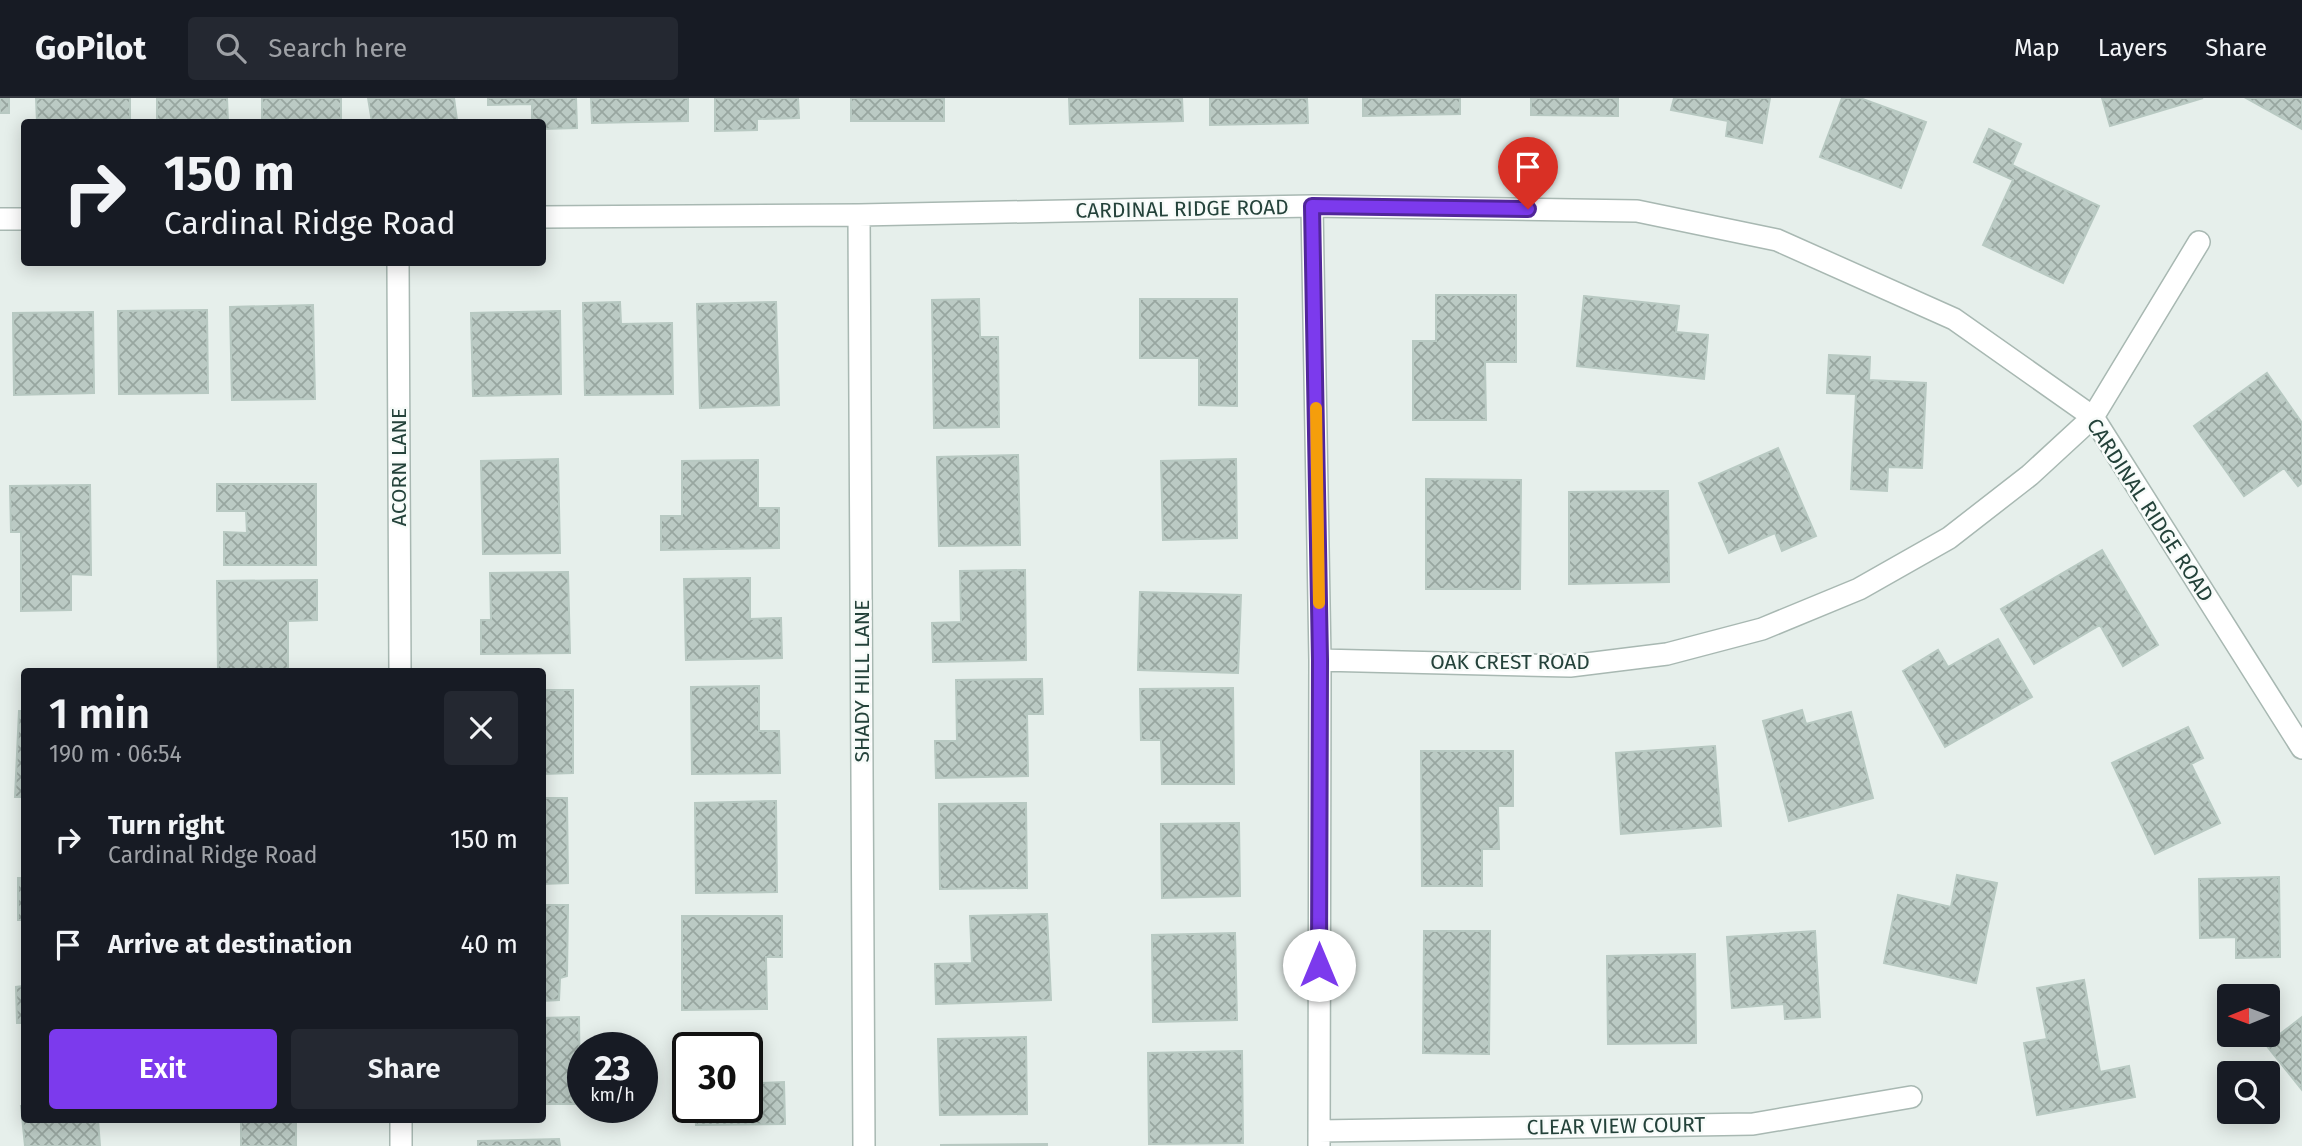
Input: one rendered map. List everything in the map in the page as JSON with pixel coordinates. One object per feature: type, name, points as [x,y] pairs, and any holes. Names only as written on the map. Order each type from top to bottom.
[{"type":"street","name":"CARDINAL RIDGE ROAD","points":[[546,217],[859,215],[1312,206],[1636,211],[1777,240],[1954,319],[2093,417],[2302,748]]},
{"type":"street","points":[[1312,206],[1320,660],[1319,1138]]},
{"type":"street","name":"SHADY HILL LANE","points":[[859,215],[864,1146]]},
{"type":"street","points":[[0,219],[21,219]]},
{"type":"street","name":"OAK CREST ROAD","points":[[1320,660],[1570,666],[1667,654],[1762,629],[1859,589],[1949,538],[2030,475],[2093,417],[2199,242]]},
{"type":"street","name":"ACORN LANE","points":[[398,266],[400,668]]},
{"type":"street","name":"CLEAR VIEW COURT","points":[[1319,1138],[1753,1124],[1911,1097]]},
{"type":"street","points":[[401,1123],[401,1146]]},
{"type":"building","points":[[0,98],[9,98],[9,113],[0,113]]},
{"type":"building","points":[[36,98],[130,98],[130,119],[37,119]]},
{"type":"building","points":[[157,98],[227,98],[228,119],[157,119]]},
{"type":"building","points":[[262,98],[341,98],[341,119],[262,119]]},
{"type":"building","points":[[368,98],[454,98],[457,119],[372,119]]},
{"type":"building","points":[[488,98],[576,98],[577,128],[546,129],[546,119],[532,119],[532,104],[488,105]]},
{"type":"building","points":[[591,98],[688,98],[688,121],[592,123]]},
{"type":"building","points":[[715,98],[798,98],[799,118],[757,119],[757,130],[715,131]]},
{"type":"building","points":[[851,98],[944,98],[944,121],[851,121]]},
{"type":"building","points":[[1069,98],[1182,98],[1183,121],[1070,124]]},
{"type":"building","points":[[1210,98],[1307,98],[1308,123],[1210,125]]},
{"type":"building","points":[[1363,98],[1460,98],[1460,114],[1363,116]]},
{"type":"building","points":[[1531,98],[1618,98],[1618,116],[1531,115]]},
{"type":"building","points":[[1674,98],[1770,98],[1762,143],[1726,136],[1728,121],[1671,110]]},
{"type":"building","points":[[1842,98],[1860,98],[1926,122],[1901,188],[1820,157]]},
{"type":"building","points":[[2102,98],[2203,98],[2110,126]]},
{"type":"building","points":[[2246,98],[2302,98],[2302,129]]},
{"type":"building","points":[[1989,129],[2021,144],[2012,165],[2099,206],[2063,283],[1983,245],[2013,180],[1974,162]]},
{"type":"building","points":[[1436,295],[1516,295],[1516,362],[1485,362],[1486,420],[1413,420],[1413,341],[1436,341]]},
{"type":"building","points":[[1584,296],[1679,306],[1676,332],[1708,335],[1704,379],[1577,366]]},
{"type":"building","points":[[979,299],[980,337],[998,337],[999,427],[934,428],[932,300]]},
{"type":"building","points":[[1140,299],[1237,299],[1237,406],[1199,405],[1199,358],[1140,358]]},
{"type":"building","points":[[620,302],[621,324],[672,323],[673,394],[585,395],[583,303]]},
{"type":"building","points":[[776,302],[779,405],[700,408],[697,304]]},
{"type":"building","points":[[313,305],[315,399],[232,400],[230,307]]},
{"type":"building","points":[[207,310],[208,393],[119,394],[118,311]]},
{"type":"building","points":[[560,311],[561,394],[473,396],[471,313]]},
{"type":"building","points":[[93,312],[94,393],[14,395],[13,313]]},
{"type":"building","points":[[1829,355],[1870,357],[1869,380],[1926,383],[1922,468],[1888,467],[1887,491],[1851,489],[1856,394],[1827,393]]},
{"type":"building","points":[[2267,373],[2302,423],[2302,483],[2298,486],[2284,468],[2244,496],[2194,426]]},
{"type":"building","points":[[1778,448],[1816,536],[1782,551],[1775,533],[1729,553],[1699,483]]},
{"type":"building","points":[[1018,455],[1020,545],[939,546],[937,457]]},
{"type":"building","points":[[558,459],[560,553],[483,554],[481,461]]},
{"type":"building","points":[[1236,459],[1237,538],[1163,540],[1161,461]]},
{"type":"building","points":[[758,460],[758,508],[779,508],[779,548],[661,550],[661,516],[682,516],[682,461]]},
{"type":"building","points":[[1426,479],[1521,480],[1520,589],[1426,589]]},
{"type":"building","points":[[217,484],[316,484],[316,565],[224,565],[224,532],[247,533],[246,511],[217,511]]},
{"type":"building","points":[[90,485],[91,575],[71,574],[71,610],[21,611],[21,532],[11,532],[10,486]]},
{"type":"building","points":[[1668,491],[1669,582],[1569,584],[1569,492]]},
{"type":"building","points":[[2102,550],[2158,645],[2123,666],[2100,625],[2034,664],[2001,609]]},
{"type":"building","points":[[1025,570],[1026,660],[933,662],[932,623],[961,622],[960,571]]},
{"type":"building","points":[[568,572],[570,653],[481,654],[481,620],[491,620],[490,573]]},
{"type":"building","points":[[750,578],[750,619],[781,618],[782,658],[686,660],[684,579]]},
{"type":"building","points":[[317,580],[317,620],[288,621],[288,668],[218,668],[217,581]]},
{"type":"building","points":[[1140,592],[1241,595],[1238,673],[1138,670]]},
{"type":"building","points":[[1998,639],[2032,697],[1945,747],[1903,671],[1938,650],[1948,667]]},
{"type":"building","points":[[1042,679],[1043,714],[1027,714],[1028,776],[936,778],[935,741],[957,741],[956,680]]},
{"type":"building","points":[[759,686],[759,731],[779,731],[780,773],[692,774],[691,687]]},
{"type":"building","points":[[1233,688],[1234,784],[1162,784],[1161,740],[1141,740],[1140,689]]},
{"type":"building","points":[[546,690],[573,690],[573,773],[546,774]]},
{"type":"building","points":[[1802,710],[1806,724],[1851,712],[1873,798],[1789,821],[1763,721]]},
{"type":"building","points":[[19,711],[21,711],[21,797],[15,797]]},
{"type":"building","points":[[2188,727],[2203,758],[2191,764],[2220,823],[2155,854],[2112,763]]},
{"type":"building","points":[[1715,746],[1721,826],[1621,834],[1616,753]]},
{"type":"building","points":[[1421,751],[1513,751],[1513,806],[1498,806],[1499,849],[1482,849],[1482,886],[1422,886]]},
{"type":"building","points":[[546,798],[567,798],[568,883],[546,884]]},
{"type":"building","points":[[776,801],[777,892],[696,893],[695,803]]},
{"type":"building","points":[[1026,803],[1027,888],[940,889],[939,804]]},
{"type":"building","points":[[1239,823],[1240,896],[1162,898],[1161,824]]},
{"type":"building","points":[[1957,875],[1997,883],[1976,983],[1884,963],[1898,895],[1951,907]]},
{"type":"building","points":[[2279,877],[2280,957],[2236,958],[2236,937],[2200,938],[2199,879]]},
{"type":"building","points":[[18,878],[21,878],[21,920],[18,920]]},
{"type":"building","points":[[546,905],[568,905],[567,976],[560,978],[559,1000],[546,1001]]},
{"type":"building","points":[[1047,914],[1051,1000],[936,1004],[935,964],[972,963],[970,916]]},
{"type":"building","points":[[682,916],[782,916],[782,957],[766,957],[767,1009],[682,1010]]},
{"type":"building","points":[[1424,931],[1490,931],[1489,1054],[1423,1053]]},
{"type":"building","points":[[1815,931],[1820,1017],[1785,1019],[1784,1004],[1732,1008],[1727,937]]},
{"type":"building","points":[[1235,933],[1237,1020],[1153,1022],[1152,935]]},
{"type":"building","points":[[1695,954],[1696,1043],[1608,1044],[1607,956]]},
{"type":"building","points":[[2084,980],[2100,1072],[2129,1066],[2135,1097],[2037,1115],[2024,1043],[2047,1039],[2037,988]]},
{"type":"building","points":[[21,986],[21,1023],[17,1023],[16,987]]},
{"type":"building","points":[[579,1017],[579,1032],[567,1032],[567,1104],[546,1104],[546,1018]]},
{"type":"building","points":[[2302,1017],[2302,1090],[2268,1047],[2280,1047],[2280,1034]]},
{"type":"building","points":[[1026,1037],[1027,1114],[940,1115],[938,1039]]},
{"type":"building","points":[[1242,1051],[1243,1143],[1149,1144],[1148,1053]]},
{"type":"building","points":[[784,1082],[785,1124],[696,1125],[763,1123],[763,1083]]},
{"type":"building","points":[[23,1123],[98,1123],[100,1146],[25,1146]]},
{"type":"building","points":[[241,1123],[296,1123],[296,1146],[241,1146]]},
{"type":"building","points":[[559,1139],[560,1146],[478,1146],[478,1141]]},
{"type":"building","points":[[941,1145],[1047,1146],[941,1146]]},
{"type":"slow traffic","points":[[1316,408],[1319,603]]},
{"type":"route","points":[[1319,965],[1320,660],[1312,206],[1528,209]]}]
